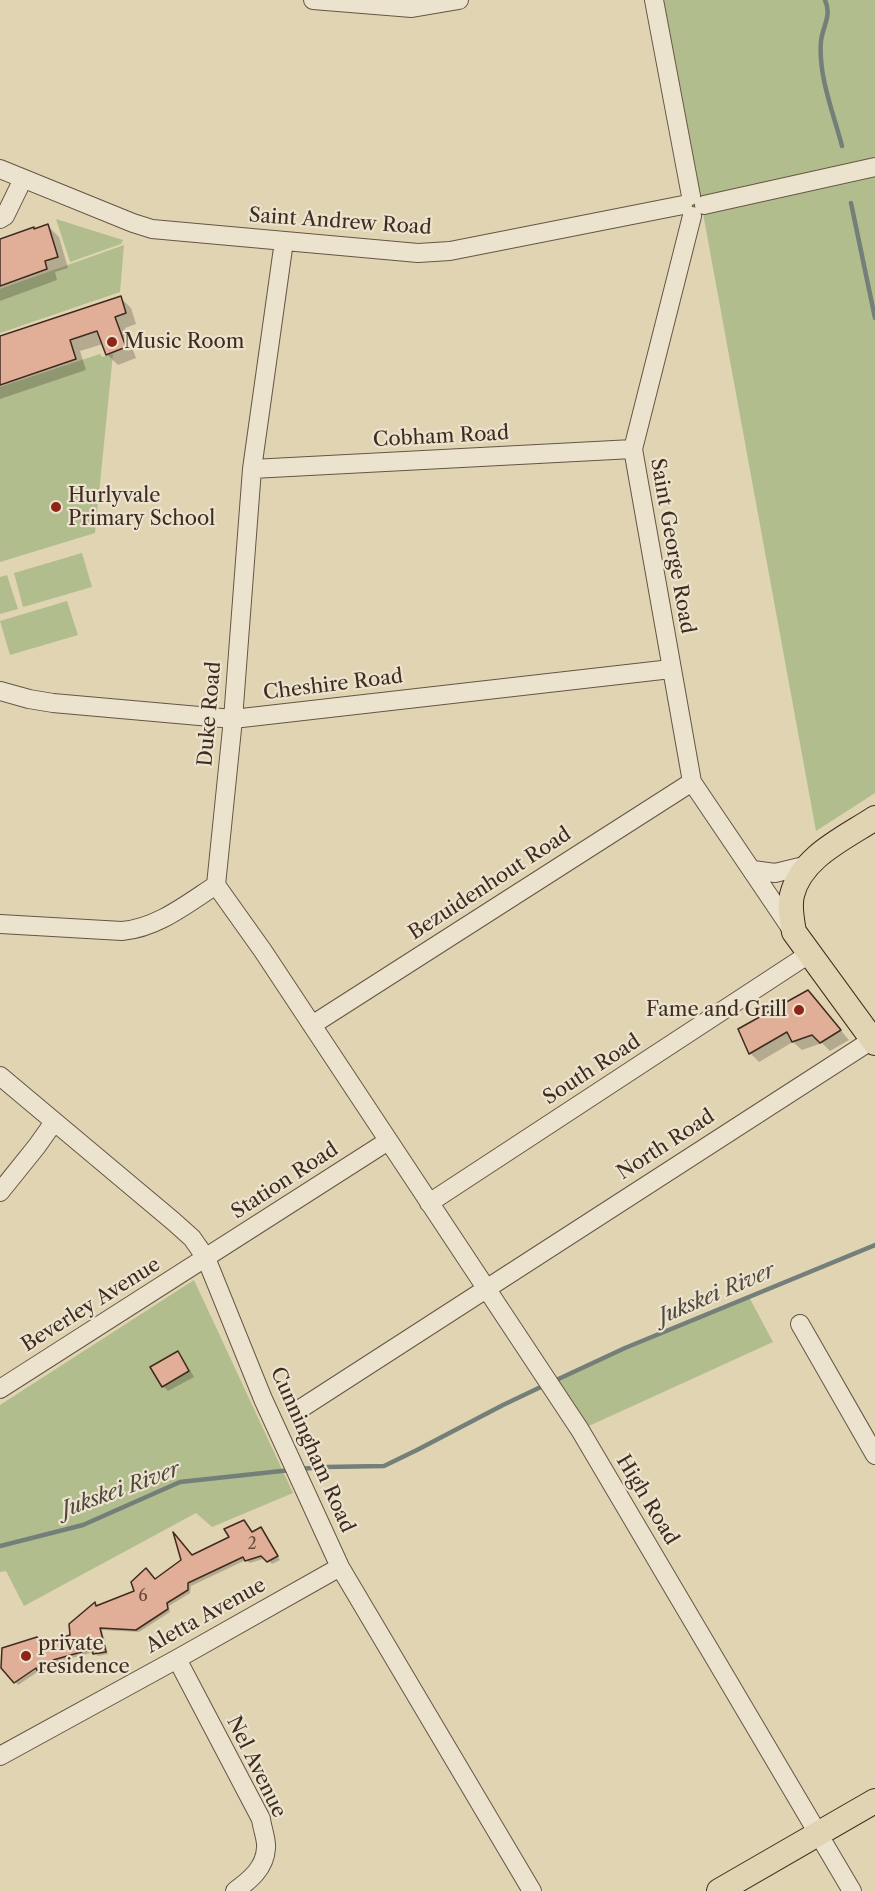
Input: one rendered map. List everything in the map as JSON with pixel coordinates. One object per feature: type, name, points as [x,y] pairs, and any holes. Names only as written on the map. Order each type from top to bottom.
[{"type":"main road","points":[[874,1041],[794,932],[791,910],[792,897],[798,880],[808,866],[820,855],[875,818]]},
{"type":"main road","points":[[719,1891],[875,1801]]},
{"type":"street","points":[[313,0],[412,8],[459,0]]},
{"type":"street","points":[[654,0],[692,206]]},
{"type":"street","name":"Saint Andrew Road","points":[[0,170],[147,227],[408,253],[436,253],[692,206],[875,167]]},
{"type":"street","points":[[0,219],[5,216],[23,179]]},
{"type":"street","name":"Saint George Road","points":[[692,206],[633,449],[692,782],[794,932]]},
{"type":"street","name":"Duke Road","points":[[216,885],[233,719],[252,469],[284,241]]},
{"type":"street","name":"Cobham Road","points":[[252,469],[633,449]]},
{"type":"street","name":"Cheshire Road","points":[[0,691],[52,703],[233,719],[671,669]]},
{"type":"street","name":"Bezuidenhout Road","points":[[312,1025],[692,782]]},
{"type":"street","points":[[753,870],[775,873],[808,866]]},
{"type":"street","points":[[0,924],[136,930],[158,921],[216,885],[388,1141]]},
{"type":"street","name":"South Road","points":[[429,1203],[809,954]]},
{"type":"street","name":"North Road","points":[[297,1411],[874,1041]]},
{"type":"street","name":"Cunningham Road","points":[[0,1076],[173,1221],[192,1238],[206,1258],[263,1399],[340,1567],[532,1891]]},
{"type":"street","points":[[0,1192],[54,1122]]},
{"type":"street","name":"High Road","points":[[388,1141],[580,1430],[852,1891]]},
{"type":"street","name":"Station Road","points":[[206,1258],[388,1141]]},
{"type":"street","name":"Beverley Avenue","points":[[0,1389],[206,1258]]},
{"type":"street","points":[[800,1324],[875,1455]]},
{"type":"street","name":"Aletta Avenue","points":[[0,1756],[340,1567]]},
{"type":"street","name":"Nel Avenue","points":[[177,1659],[261,1819],[266,1848],[260,1867],[256,1874],[236,1891]]},
{"type":"green space","points":[[664,0],[875,0],[875,793],[816,831]]},
{"type":"green space","points":[[56,219],[123,240],[121,244],[70,262]]},
{"type":"green space","points":[[124,245],[120,292],[0,333],[0,289]]},
{"type":"green space","points":[[100,354],[102,357],[113,354],[95,533],[0,562],[0,387]]},
{"type":"green space","points":[[82,553],[92,587],[23,607],[14,573]]},
{"type":"green space","points":[[7,575],[18,609],[0,614],[0,577]]},
{"type":"green space","points":[[67,601],[78,635],[10,655],[0,621]]},
{"type":"green space","points":[[194,1280],[293,1493],[212,1527],[196,1513],[24,1606],[6,1571],[0,1572],[0,1405]]},
{"type":"green space","points":[[749,1297],[773,1342],[580,1430],[549,1383]]},
{"type":"building","points":[[48,224],[58,257],[45,261],[47,269],[0,286],[0,239]]},
{"type":"building","points":[[121,296],[126,313],[115,317],[126,347],[106,355],[97,331],[70,340],[76,359],[0,385],[0,336]]},
{"type":"building","name":"Fame and Grill","points":[[808,990],[841,1030],[820,1043],[812,1035],[792,1042],[787,1032],[749,1054],[738,1029]]},
{"type":"building","points":[[178,1351],[189,1371],[162,1387],[150,1367]]},
{"type":"building","points":[[244,1520],[252,1532],[261,1527],[278,1556],[267,1562],[261,1556],[245,1561],[243,1557],[188,1583],[188,1590],[167,1603],[168,1609],[136,1630],[100,1628],[106,1652],[93,1654],[92,1649],[53,1660],[56,1665],[38,1673],[36,1668],[14,1683],[1,1668],[2,1648],[37,1637],[42,1644],[70,1635],[69,1624],[95,1602],[96,1606],[134,1591],[131,1582],[146,1568],[155,1579],[181,1560],[173,1532],[192,1555],[229,1537],[224,1529]]},
{"type":"waterway","points":[[825,0],[828,11],[821,41],[822,67],[842,146]]},
{"type":"waterway","points":[[851,203],[875,318]]},
{"type":"waterway","name":"Jukskei River","points":[[552,1382],[625,1348],[875,1245]]},
{"type":"waterway","name":"Jukskei River","points":[[299,1469],[384,1466],[545,1385]]},
{"type":"waterway","name":"Jukskei River","points":[[0,1546],[83,1525],[180,1482],[291,1470]]},
{"type":"place","name":"Music Room","points":[[112,342]]},
{"type":"place","name":"Hurlyvale Primary School","points":[[56,507]]},
{"type":"place","name":"Fame and Grill","points":[[799,1010]]},
{"type":"place","name":"private residence","points":[[26,1656]]}]
